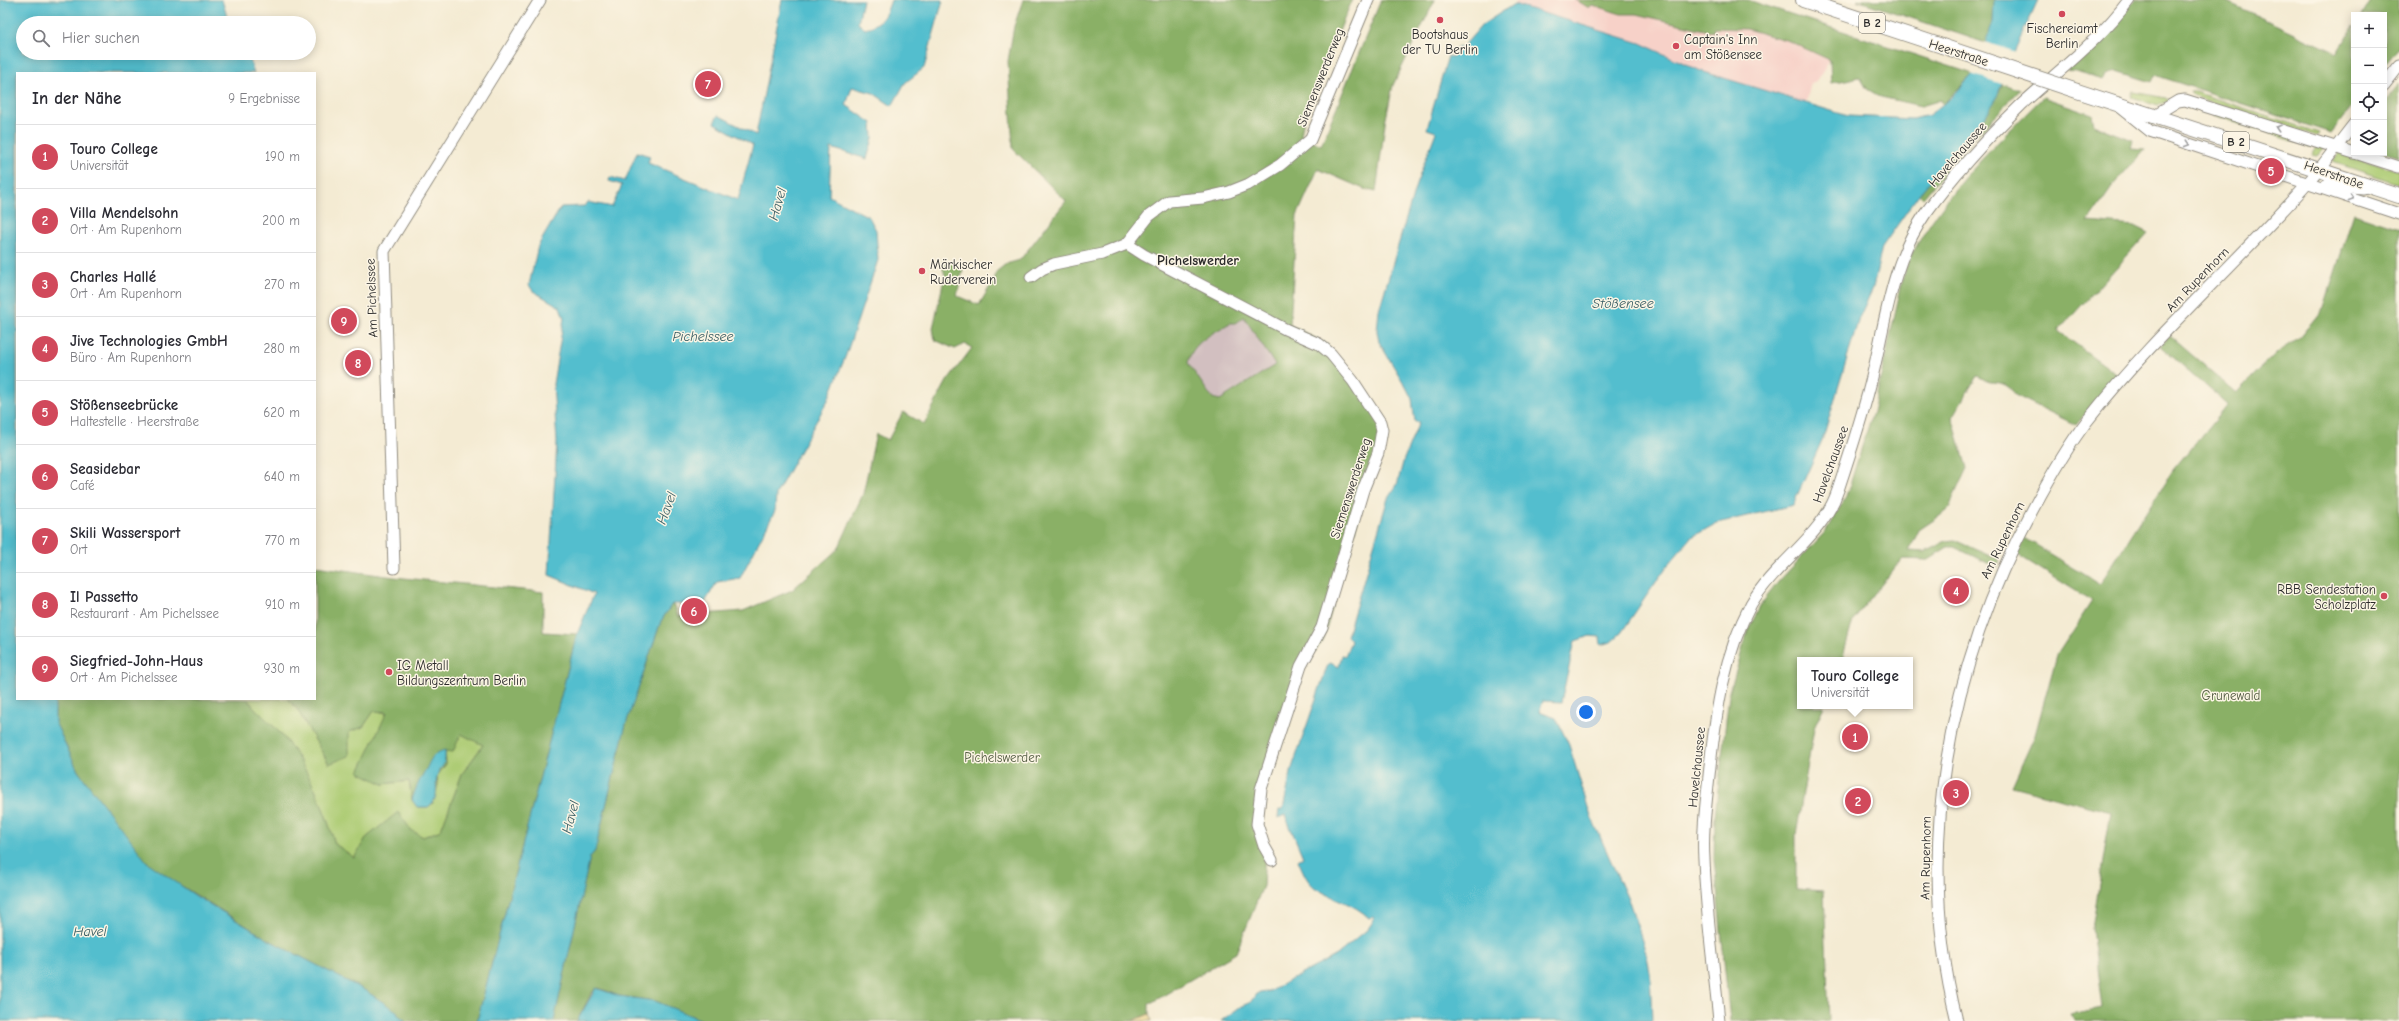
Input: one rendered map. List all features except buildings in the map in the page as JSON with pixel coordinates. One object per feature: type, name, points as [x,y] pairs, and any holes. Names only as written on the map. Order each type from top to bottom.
[{"type":"main road","name":"Heerstraße","points":[[1803,0],[2399,196]]},
{"type":"street","name":"Am Pichelssee","points":[[394,568],[384,251],[540,0]]},
{"type":"street","name":"Siemenswerderweg","points":[[1031,277],[1042,269],[1054,264],[1102,254],[1127,244],[1150,216],[1170,201],[1216,196],[1250,184],[1280,165],[1310,140],[1368,0]]},
{"type":"street","name":"Havelchaussee","points":[[1719,1021],[1704,861],[1703,830],[1718,698],[1740,628],[1751,604],[1766,582],[1822,522],[1836,498],[1864,409],[1893,283],[1909,240],[1943,190],[1966,163],[2021,105],[2107,27],[2129,0]]},
{"type":"street","points":[[2385,84],[2399,66]]},
{"type":"street","name":"Heerstraße","points":[[2153,116],[2178,101],[2185,100],[2351,152]]},
{"type":"street","name":"Heerstraße","points":[[2116,104],[2150,131],[2399,214]]},
{"type":"street","name":"Am Rupenhorn","points":[[1957,1021],[1942,951],[1938,902],[1939,816],[1951,734],[1963,682],[1995,585],[2046,484],[2086,422],[2122,379],[2308,183],[2351,128]]},
{"type":"street","name":"Heerstraße","points":[[2364,156],[2399,167]]},
{"type":"street","name":"Heerstraße","points":[[2308,183],[2378,189]]},
{"type":"street","name":"Siemenswerderweg","points":[[1127,244],[1144,255],[1285,329],[1319,344],[1331,354],[1354,380],[1380,422],[1382,430],[1378,454],[1362,490],[1322,627],[1301,666],[1261,789],[1257,824],[1264,846],[1272,860]]},
{"type":"shaded area","points":[[1516,0],[1576,0],[1621,14],[1637,14],[1712,32],[1714,28],[1747,29],[1789,41],[1830,60],[1817,81],[1811,83],[1806,103],[1701,71],[1640,43],[1514,4]]},
{"type":"shaded area","points":[[1244,317],[1275,365],[1220,400],[1212,398],[1188,363],[1190,354],[1194,346],[1230,322],[1235,323]]},
{"type":"green space","name":"Pichelswerder","points":[[1023,0],[1352,0],[1305,113],[1301,135],[1321,145],[1381,0],[1435,0],[1393,85],[1385,123],[1376,192],[1364,189],[1318,169],[1297,216],[1290,325],[1325,343],[1385,425],[1323,641],[1304,666],[1264,788],[1261,824],[1265,854],[1263,886],[1236,953],[1149,1004],[1149,1014],[1133,1021],[704,1021],[655,1001],[619,996],[599,988],[592,992],[577,1021],[554,1021],[590,857],[595,851],[626,724],[661,621],[672,604],[675,606],[678,616],[743,611],[792,590],[838,549],[863,494],[876,434],[888,440],[903,412],[924,424],[947,381],[972,348],[965,344],[955,349],[935,340],[933,328],[945,275],[941,263],[946,261],[963,269],[957,296],[979,305],[995,278],[996,272],[1006,264],[1020,260],[1066,201],[1013,149],[1008,61],[1014,26]],"holes":[[[1244,317],[1275,365],[1220,400],[1212,398],[1188,363],[1194,349],[1204,339],[1230,323],[1235,323]]]},
{"type":"green space","points":[[1576,0],[1748,0],[1973,74],[1943,104],[1941,100],[1921,106],[1881,97],[1867,89],[1860,77],[1831,83],[1830,60],[1789,41],[1747,29],[1714,28],[1713,32],[1637,14],[1621,14],[1592,5],[1589,8]]},
{"type":"green space","points":[[1857,0],[1994,0],[1993,22],[1986,43]]},
{"type":"green space","points":[[2135,0],[2223,0],[2337,53],[2351,31],[2351,108],[2331,133],[2155,75],[2152,82],[2116,71],[2107,75],[2104,80],[2068,70]]},
{"type":"green space","points":[[2370,0],[2399,0],[2399,47],[2387,62],[2387,12],[2363,12]]},
{"type":"green space","points":[[2003,84],[2020,90],[1972,140],[1923,198],[1919,194],[1985,117]]},
{"type":"green space","points":[[2399,84],[2399,156],[2387,152],[2387,99]]},
{"type":"green space","points":[[2133,92],[2171,99],[2158,106],[2131,97]]},
{"type":"green space","points":[[2190,92],[2195,92],[2319,133],[2317,136],[2193,96]]},
{"type":"green space","points":[[2043,97],[2092,114],[2094,125],[2133,140],[2131,148],[2145,149],[2115,183],[2088,222],[2134,226],[2148,233],[2058,331],[2118,375],[2076,425],[2015,395],[2011,389],[2005,385],[1989,382],[1977,376],[1952,417],[1967,468],[1947,511],[1919,530],[1909,551],[1925,552],[1946,541],[1954,540],[1999,560],[1996,567],[1954,547],[1948,547],[1927,560],[1902,559],[1853,620],[1843,657],[1797,657],[1797,709],[1823,709],[1814,728],[1796,835],[1796,889],[1824,891],[1829,1021],[1730,1021],[1714,859],[1715,816],[1729,695],[1748,630],[1762,603],[1779,581],[1825,532],[1846,497],[1873,412],[1905,269],[1917,244],[1948,199],[2004,136]]},
{"type":"green space","points":[[2214,110],[2313,143],[2310,147],[2213,115]]},
{"type":"green space","points":[[2318,145],[2324,148],[2317,156],[2311,155]]},
{"type":"green space","points":[[2340,152],[2399,172],[2399,184],[2333,162]]},
{"type":"green space","name":"Grunewald","points":[[2354,213],[2399,228],[2399,1021],[2075,1021],[2071,1014],[2102,1008],[2092,928],[2111,812],[2012,786],[2035,735],[2057,655],[2092,601],[2015,553],[2023,537],[2100,584],[2173,470],[2227,404],[2160,346],[2170,336],[2236,393],[2277,352],[2300,337],[2324,307]]},
{"type":"green space","points":[[316,566],[394,577],[543,592],[543,632],[577,634],[477,1021],[406,1021],[366,991],[269,940],[164,875],[147,862],[128,839],[78,771],[55,722],[55,700],[248,700],[281,734],[294,751],[315,789],[335,844],[354,858],[366,838],[398,812],[411,830],[423,837],[441,830],[462,774],[483,745],[461,734],[453,752],[445,751],[446,764],[437,776],[438,785],[433,803],[428,807],[417,807],[412,800],[409,781],[383,784],[359,772],[387,712],[374,711],[363,727],[349,732],[349,756],[329,764],[297,709],[289,700],[316,700]]},
{"type":"green space","points":[[248,700],[289,700],[297,709],[329,764],[349,732],[363,727],[374,711],[387,713],[383,784],[409,781],[412,800],[438,785],[437,776],[446,764],[445,750],[461,733],[483,745],[462,774],[441,830],[423,837],[411,830],[398,813],[366,838],[355,858],[335,844],[315,789],[294,751],[281,734]]},
{"type":"sand","points":[[1149,1014],[1152,1021],[1133,1021]]},
{"type":"water","name":"Havel","points":[[0,0],[222,0],[227,16],[16,16],[16,60],[250,60],[254,72],[16,72],[16,700],[55,700],[55,722],[78,771],[147,862],[196,896],[269,940],[366,991],[398,1012],[397,1014],[406,1021],[0,1021]]},
{"type":"water","name":"Pichelssee","points":[[782,0],[863,0],[858,23],[865,29],[882,19],[891,0],[943,0],[924,68],[905,83],[892,106],[873,93],[852,87],[846,105],[872,123],[873,138],[867,159],[831,148],[829,196],[869,217],[876,230],[878,260],[846,355],[828,400],[776,494],[775,511],[740,578],[717,582],[704,604],[672,604],[661,621],[626,724],[595,851],[590,857],[554,1021],[477,1021],[577,634],[594,594],[549,575],[557,442],[553,384],[564,318],[560,307],[533,291],[529,285],[538,246],[561,207],[584,206],[588,202],[612,207],[622,185],[609,181],[610,177],[625,181],[637,152],[650,156],[648,163],[738,200],[753,145],[714,123],[718,115],[756,135]]},
{"type":"water","name":"Stößensee","points":[[1994,0],[2038,0],[2014,52],[1996,99],[1985,117],[1919,194],[1882,247],[1873,288],[1859,318],[1823,438],[1793,505],[1717,523],[1692,537],[1667,566],[1621,633],[1611,642],[1601,645],[1600,637],[1590,636],[1575,641],[1561,702],[1543,701],[1539,712],[1556,718],[1569,745],[1590,814],[1630,904],[1647,956],[1650,973],[1652,1021],[1221,1021],[1240,1007],[1250,1003],[1256,994],[1270,991],[1337,955],[1368,929],[1374,920],[1373,917],[1369,918],[1357,909],[1321,891],[1311,884],[1304,874],[1298,860],[1303,857],[1285,815],[1278,818],[1279,810],[1283,809],[1292,768],[1327,667],[1330,663],[1339,667],[1342,655],[1345,656],[1351,641],[1347,636],[1388,498],[1397,485],[1404,459],[1419,422],[1415,422],[1412,399],[1379,342],[1377,331],[1379,310],[1416,185],[1436,132],[1427,129],[1448,56],[1452,57],[1457,48],[1462,48],[1482,25],[1514,4],[1640,43],[1701,71],[1848,116],[1913,119],[1929,115],[1952,97],[1973,74],[1993,22]]},
{"type":"water","points":[[445,750],[445,761],[436,780],[436,796],[428,807],[417,807],[412,800],[415,790],[433,756]]},
{"type":"water","points":[[596,988],[619,996],[655,1001],[704,1021],[577,1021]]},
{"type":"pier","points":[[1984,42],[2016,52],[2005,85],[1971,74]]},
{"type":"place","name":"Fischereiamt Berlin","points":[[2062,14]]},
{"type":"place","name":"Bootshaus der TU Berlin","points":[[1440,20]]},
{"type":"place","name":"Captain's Inn am Stößensee","points":[[1676,46]]},
{"type":"place","name":"Skili Wassersport","points":[[708,84]]},
{"type":"place","name":"Stößenseebrücke","points":[[2271,171]]},
{"type":"place","name":"Märkischer Ruderverein","points":[[922,271]]},
{"type":"place","name":"Siegfried-John-Haus","points":[[344,321]]},
{"type":"place","name":"Il Passetto","points":[[358,363]]},
{"type":"place","name":"Jive Technologies GmbH","points":[[1956,591]]},
{"type":"place","name":"RBB Sendestation Scholzplatz","points":[[2384,596]]},
{"type":"place","name":"Seasidebar","points":[[694,611]]},
{"type":"place","name":"IG Metall Bildungszentrum Berlin","points":[[389,672]]},
{"type":"place","name":"Touro College","points":[[1855,737]]},
{"type":"place","name":"Charles Hallé","points":[[1956,793]]},
{"type":"place","name":"Villa Mendelsohn","points":[[1858,801]]},
{"type":"district","name":"Pichelswerder","points":[[1198,260]]}]
